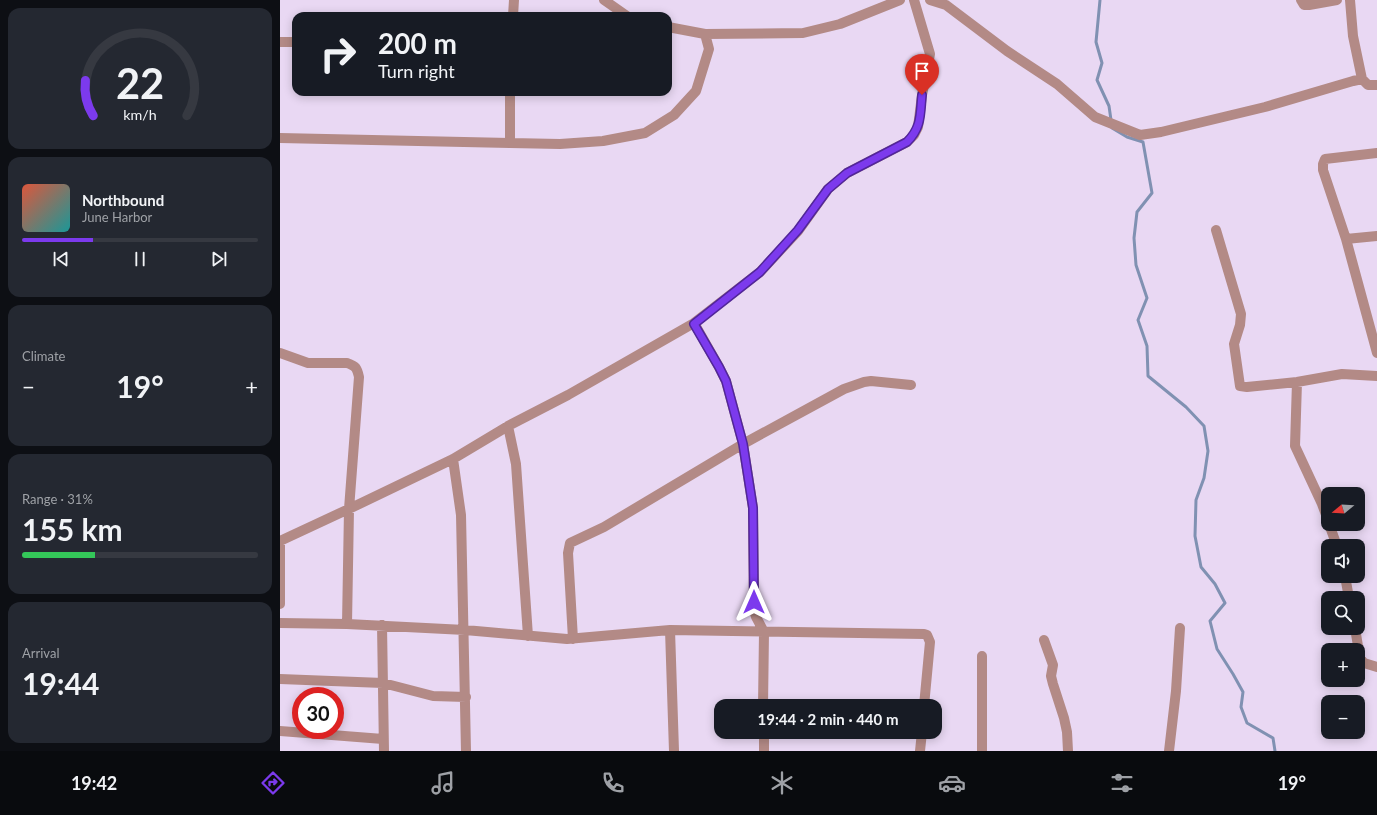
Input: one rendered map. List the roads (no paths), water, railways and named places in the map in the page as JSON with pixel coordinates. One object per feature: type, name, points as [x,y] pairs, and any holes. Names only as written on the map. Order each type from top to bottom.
[{"type":"street","points":[[513,12],[514,0]]},
{"type":"street","points":[[604,0],[620,12]]},
{"type":"street","points":[[672,28],[706,34],[803,33],[840,24],[900,0]]},
{"type":"street","points":[[280,604],[280,541],[453,459],[508,426],[568,395],[694,324],[760,272],[798,230],[828,189],[847,173],[907,142],[914,135],[918,127],[922,95],[930,54],[914,0]]},
{"type":"street","points":[[930,0],[946,4],[1006,51],[1057,84],[1095,117],[1140,135],[1161,132],[1265,107],[1362,79]]},
{"type":"street","points":[[1301,0],[1304,4],[1309,6],[1337,0]]},
{"type":"street","points":[[1350,0],[1353,36],[1362,79],[1368,85],[1377,85]]},
{"type":"street","points":[[280,138],[560,144],[603,141],[645,133],[674,115],[696,91],[709,49],[706,34]]},
{"type":"street","points":[[280,42],[292,42]]},
{"type":"street","points":[[510,96],[510,143]]},
{"type":"street","points":[[1377,153],[1325,159],[1323,161],[1323,170],[1346,239],[1377,353]]},
{"type":"street","points":[[1216,230],[1241,314],[1240,325],[1234,344],[1240,386],[1247,387],[1297,382],[1342,374],[1377,376]]},
{"type":"street","points":[[1346,239],[1377,236]]},
{"type":"street","points":[[694,324],[726,381],[743,444],[753,508],[754,610],[764,632],[764,699]]},
{"type":"street","points":[[280,353],[308,363],[353,365],[357,368],[360,377],[349,509],[347,624]]},
{"type":"street","points":[[573,639],[568,553],[570,543],[609,524],[743,444],[854,385],[871,381],[911,385]]},
{"type":"street","points":[[1297,382],[1295,446],[1321,502]]},
{"type":"street","points":[[508,426],[516,464],[528,636]]},
{"type":"street","points":[[453,459],[462,515],[466,751]]},
{"type":"street","points":[[280,623],[382,625],[573,639],[670,630],[924,634],[927,635],[930,642],[925,699]]},
{"type":"street","points":[[382,625],[384,751]]},
{"type":"street","points":[[1169,751],[1176,691],[1180,628]]},
{"type":"street","points":[[670,630],[674,751]]},
{"type":"street","points":[[1356,635],[1360,658],[1364,663],[1377,667]]},
{"type":"street","points":[[1044,640],[1053,665],[1051,676],[1064,718],[1067,732],[1068,751]]},
{"type":"street","points":[[982,656],[982,751]]},
{"type":"street","points":[[280,679],[383,683],[433,696],[466,697]]},
{"type":"street","points":[[280,731],[383,739]]},
{"type":"street","points":[[764,739],[764,751]]},
{"type":"street","points":[[920,751],[921,739]]},
{"type":"waterway","points":[[1100,0],[1096,42],[1102,63],[1097,80],[1109,106],[1111,120]]},
{"type":"waterway","points":[[1112,128],[1127,137],[1143,142],[1152,193],[1137,212],[1134,238],[1136,265],[1147,298],[1138,320],[1147,346],[1148,376],[1186,407],[1204,426],[1208,451],[1204,478],[1196,500],[1195,536],[1201,567],[1215,584],[1225,603],[1210,621],[1217,649],[1243,692],[1241,707],[1247,723],[1273,738],[1275,751]]}]
